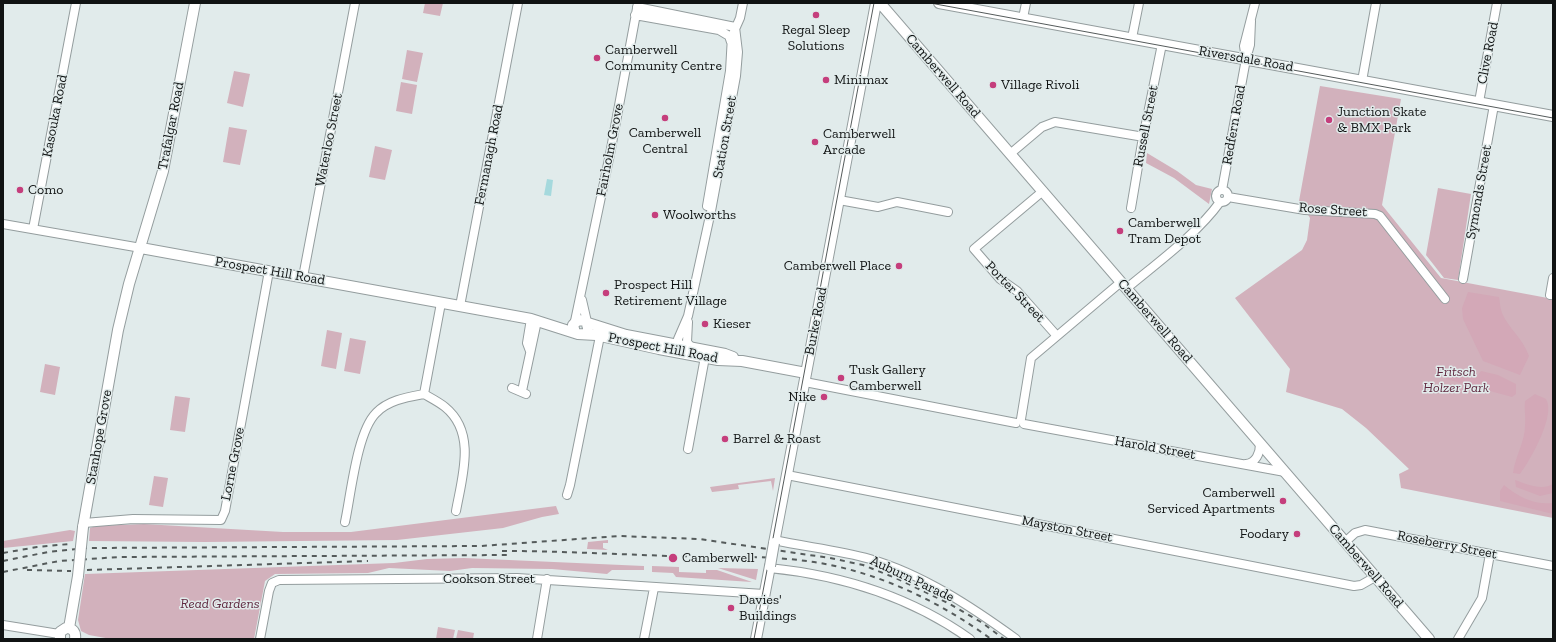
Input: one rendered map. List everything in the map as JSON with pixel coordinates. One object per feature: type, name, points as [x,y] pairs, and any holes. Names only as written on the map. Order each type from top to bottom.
[{"type":"main road","name":"Trafalgar Road","points":[[141,248],[163,170],[195,3]]},
{"type":"main road","name":"Burke Road","points":[[756,639],[876,3]]},
{"type":"main road","name":"Camberwell Road","points":[[880,3],[1010,154],[1043,190],[1373,574],[1426,638]]},
{"type":"main road","name":"Riversdale Road","points":[[939,3],[1553,116]]},
{"type":"main road","name":"Prospect Hill Road","points":[[141,248],[534,320],[579,334],[599,331]]},
{"type":"main road","name":"Stanhope Grove","points":[[69,628],[78,576],[83,525],[118,330],[129,284],[141,248]]},
{"type":"main road","points":[[580,319],[587,323],[588,329],[579,334],[573,327],[575,322],[580,319]]},
{"type":"main road","name":"Prospect Hill Road","points":[[534,320],[575,322]]},
{"type":"main road","name":"Prospect Hill Road","points":[[587,323],[599,331],[619,337],[742,361],[805,378]]},
{"type":"main road","name":"Prospect Hill Road","points":[[653,344],[666,343],[678,345]]},
{"type":"main road","points":[[678,345],[680,349],[691,351]]},
{"type":"main road","points":[[60,637],[63,629],[69,628],[75,632],[78,639]]},
{"type":"street","name":"Kasouka Road","points":[[33,229],[76,3]]},
{"type":"street","name":"Waterloo Street","points":[[303,277],[355,3]]},
{"type":"street","name":"Fermanagh Road","points":[[460,306],[518,3]]},
{"type":"street","name":"Station Street","points":[[734,54],[731,42],[735,27],[740,18],[743,3]]},
{"type":"street","points":[[1023,18],[1026,3]]},
{"type":"street","points":[[1132,38],[1139,3]]},
{"type":"street","name":"Redfern Road","points":[[1222,190],[1246,59],[1250,45],[1251,21],[1255,3]]},
{"type":"street","points":[[1362,80],[1376,3]]},
{"type":"street","name":"Clive Road","points":[[1479,102],[1497,3]]},
{"type":"street","points":[[637,8],[722,31],[729,36],[731,42]]},
{"type":"street","name":"Fairholm Grove","points":[[575,322],[637,8]]},
{"type":"street","points":[[690,22],[735,27]]},
{"type":"street","name":"Station Street","points":[[691,351],[687,340],[688,316],[731,87],[735,27]]},
{"type":"street","name":"Russell Street","points":[[1131,208],[1162,44]]},
{"type":"street","name":"Symonds Street","points":[[1463,279],[1494,105]]},
{"type":"street","points":[[1010,154],[1042,127],[1055,122],[1144,137]]},
{"type":"street","name":"Porter Street","points":[[1043,190],[974,248],[1000,279],[1016,291],[1057,336]]},
{"type":"street","points":[[1020,422],[1032,358],[1057,336],[1203,222],[1220,202],[1225,202],[1228,197],[1227,192],[1222,190],[1216,195],[1216,199],[1220,202]]},
{"type":"street","name":"Rose Street","points":[[1228,197],[1305,210],[1375,214],[1380,216],[1445,299]]},
{"type":"street","points":[[839,200],[880,207],[897,202],[948,212]]},
{"type":"street","name":"Prospect Hill Road","points":[[3,225],[141,248]]},
{"type":"street","name":"Lorne Grove","points":[[83,525],[132,519],[221,520],[225,511],[269,271]]},
{"type":"street","points":[[1550,295],[1553,278]]},
{"type":"street","name":"Fairholm Grove","points":[[581,297],[587,323]]},
{"type":"street","points":[[424,394],[442,303]]},
{"type":"street","name":"Station Street","points":[[678,345],[688,316]]},
{"type":"street","points":[[512,388],[524,393],[534,320]]},
{"type":"street","points":[[567,495],[599,331]]},
{"type":"street","points":[[666,343],[673,341],[681,334]]},
{"type":"street","points":[[688,449],[706,354]]},
{"type":"street","name":"Harold Street","points":[[805,378],[1020,422],[1285,472]]},
{"type":"street","points":[[345,522],[364,432],[376,412],[397,399],[424,394],[446,407],[463,429],[466,460],[456,511]]},
{"type":"street","points":[[1245,464],[1254,461],[1259,452],[1260,444]]},
{"type":"street","name":"Mayston Street","points":[[787,475],[1347,583],[1361,580],[1373,574]]},
{"type":"street","name":"Roseberry Street","points":[[1345,542],[1355,533],[1366,530],[1553,566]]},
{"type":"street","name":"Auburn Parade","points":[[774,541],[845,553],[884,564],[925,582],[957,600],[1016,639]]},
{"type":"street","points":[[1458,639],[1482,598],[1490,554]]},
{"type":"street","points":[[769,567],[832,577],[873,590],[907,604],[957,630],[970,639]]},
{"type":"street","points":[[537,639],[547,579]]},
{"type":"street","name":"Cookson Street","points":[[260,639],[269,590],[272,583],[279,580],[547,579],[654,588],[764,594]]},
{"type":"street","points":[[644,639],[654,588]]},
{"type":"street","points":[[3,624],[60,637]]},
{"type":"green space","points":[[425,3],[443,3],[440,16],[423,13]]},
{"type":"green space","points":[[407,50],[423,53],[417,82],[402,79]]},
{"type":"green space","points":[[234,71],[250,74],[243,107],[227,103]]},
{"type":"green space","points":[[401,82],[417,85],[412,114],[396,111]]},
{"type":"green space","name":"Fritsch Holzer Park","points":[[1320,86],[1401,99],[1382,205],[1441,278],[1553,299],[1553,518],[1401,488],[1399,474],[1409,469],[1366,428],[1342,409],[1286,392],[1290,369],[1235,298],[1302,250],[1307,240],[1310,218],[1299,201]]},
{"type":"green space","points":[[229,127],[247,130],[240,165],[223,162]]},
{"type":"green space","points":[[375,146],[392,150],[385,180],[369,177]]},
{"type":"green space","points":[[1147,153],[1177,171],[1196,185],[1212,189],[1209,204],[1174,178],[1146,163]]},
{"type":"green space","points":[[1438,188],[1471,194],[1458,280],[1444,278],[1426,255]]},
{"type":"green space","points":[[1468,292],[1499,297],[1500,307],[1505,319],[1523,344],[1529,356],[1520,375],[1483,361],[1463,319],[1462,308]]},
{"type":"green space","points":[[327,330],[342,333],[336,369],[321,366]]},
{"type":"green space","points":[[350,338],[366,341],[360,374],[344,371]]},
{"type":"green space","points":[[45,364],[60,367],[55,395],[40,392]]},
{"type":"green space","points":[[1447,369],[1464,375],[1477,376],[1481,371],[1498,375],[1516,384],[1516,394],[1512,397],[1446,379]]},
{"type":"green space","points":[[1535,394],[1546,399],[1548,415],[1545,426],[1536,448],[1525,467],[1520,474],[1513,473],[1525,432],[1525,401]]},
{"type":"green space","points":[[175,396],[190,398],[185,432],[170,430]]},
{"type":"green space","points":[[154,476],[168,478],[163,507],[149,505]]},
{"type":"green space","points":[[775,478],[773,491],[771,481],[738,485],[739,489],[712,492],[710,487]]},
{"type":"green space","points":[[1515,480],[1539,487],[1553,484],[1553,493],[1540,496],[1516,487]]},
{"type":"green space","points":[[1504,485],[1527,499],[1539,503],[1553,503],[1553,514],[1500,501],[1500,491]]},
{"type":"green space","points":[[556,506],[559,514],[542,517],[503,528],[397,540],[205,542],[89,541],[90,528],[96,526],[144,524],[283,532],[351,532]]},
{"type":"green space","points":[[70,530],[75,531],[73,541],[3,548],[3,541]]},
{"type":"green space","points":[[608,540],[608,543],[603,543],[603,548],[608,550],[587,549],[588,542]]},
{"type":"green space","name":"Read Gardens","points":[[464,558],[644,566],[644,570],[612,570],[607,574],[552,569],[472,568],[450,571],[389,568],[368,573],[275,574],[265,581],[254,639],[111,639],[89,635],[81,631],[78,620],[85,574],[394,563],[427,559]]},
{"type":"green space","points":[[652,566],[679,567],[679,572],[706,573],[706,570],[717,570],[752,582],[676,577],[673,573],[652,572]]},
{"type":"green space","points":[[718,568],[758,569],[756,580]]},
{"type":"green space","points":[[438,627],[455,630],[453,639],[436,639]]},
{"type":"green space","points":[[458,630],[474,633],[473,639],[456,639]]},
{"type":"water","points":[[547,179],[553,180],[551,196],[544,195]]},
{"type":"tram line","points":[[754,639],[874,3]]},
{"type":"tram line","points":[[930,3],[1553,118]]},
{"type":"railway","points":[[3,561],[48,552],[88,548],[481,546],[619,536],[699,539],[830,558],[863,565],[898,579],[948,603],[981,622],[1004,639]]},
{"type":"railway","points":[[3,553],[37,547],[69,544]]},
{"type":"railway","points":[[502,551],[760,557],[814,562],[861,573],[907,590],[950,612],[991,639]]},
{"type":"railway","points":[[3,572],[59,561],[119,557],[508,555]]},
{"type":"railway","points":[[87,570],[368,561]]},
{"type":"railway","points":[[27,570],[71,571]]},
{"type":"place","name":"Regal Sleep Solutions","points":[[816,15]]},
{"type":"place","name":"Camberwell Community Centre","points":[[597,58]]},
{"type":"place","name":"Minimax","points":[[826,80]]},
{"type":"place","name":"Village Rivoli","points":[[993,85]]},
{"type":"place","name":"Camberwell Central","points":[[665,118]]},
{"type":"place","name":"Junction Skate & BMX Park","points":[[1329,120]]},
{"type":"place","name":"Camberwell Arcade","points":[[815,142]]},
{"type":"place","name":"Como","points":[[20,190]]},
{"type":"place","name":"Woolworths","points":[[655,215]]},
{"type":"place","name":"Camberwell Tram Depot","points":[[1120,231]]},
{"type":"place","name":"Camberwell Place","points":[[899,266]]},
{"type":"place","name":"Prospect Hill Retirement Village","points":[[606,293]]},
{"type":"place","name":"Kieser","points":[[705,324]]},
{"type":"place","name":"Tusk Gallery Camberwell","points":[[841,378]]},
{"type":"place","name":"Nike","points":[[824,397]]},
{"type":"place","name":"Barrel & Roast","points":[[725,439]]},
{"type":"place","name":"Camberwell Serviced Apartments","points":[[1283,501]]},
{"type":"place","name":"Foodary","points":[[1297,534]]},
{"type":"place","name":"Camberwell","points":[[673,558]]},
{"type":"place","name":"Davies' Buildings","points":[[731,608]]}]
